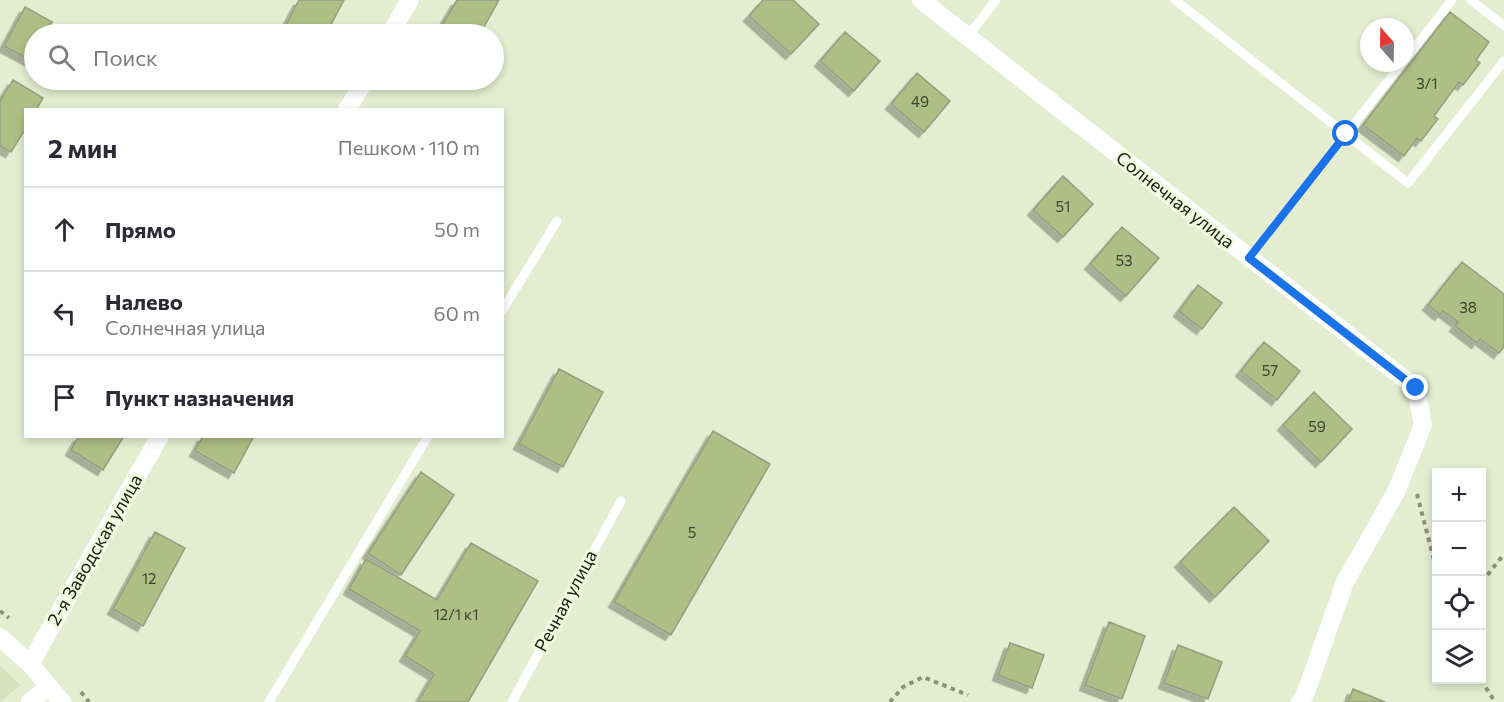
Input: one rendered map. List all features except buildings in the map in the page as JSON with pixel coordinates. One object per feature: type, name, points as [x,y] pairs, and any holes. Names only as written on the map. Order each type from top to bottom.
[{"type":"street","points":[[396,24],[410,0]]},
{"type":"street","name":"Солнечная улица","points":[[921,0],[1416,388],[1423,424],[1396,492],[1345,582],[1305,695],[1300,702]]},
{"type":"street","points":[[348,108],[358,90]]},
{"type":"street","name":"2-я Заводская улица","points":[[30,664],[159,438]]},
{"type":"street","points":[[0,637],[30,664],[62,702]]},
{"type":"street","points":[[30,702],[49,687]]},
{"type":"lane","points":[[968,36],[996,0]]},
{"type":"lane","points":[[1175,0],[1408,183],[1504,61]]},
{"type":"lane","points":[[1414,48],[1452,0]]},
{"type":"lane","points":[[1471,0],[1504,26]]},
{"type":"lane","points":[[1249,258],[1395,72]]},
{"type":"lane","points":[[504,308],[556,221]]},
{"type":"lane","points":[[269,702],[427,438]]},
{"type":"lane","name":"Речная улица","points":[[512,702],[621,501]]},
{"type":"path","points":[[1409,459],[1432,549]]},
{"type":"path","points":[[1486,577],[1504,554]]},
{"type":"path","points":[[890,702],[903,687],[922,677],[968,695]]},
{"type":"path","points":[[1484,684],[1495,702]]},
{"type":"shaded area","points":[[0,666],[21,685],[0,702]]},
{"type":"route","points":[[1346,134],[1249,258],[1416,388]]}]
